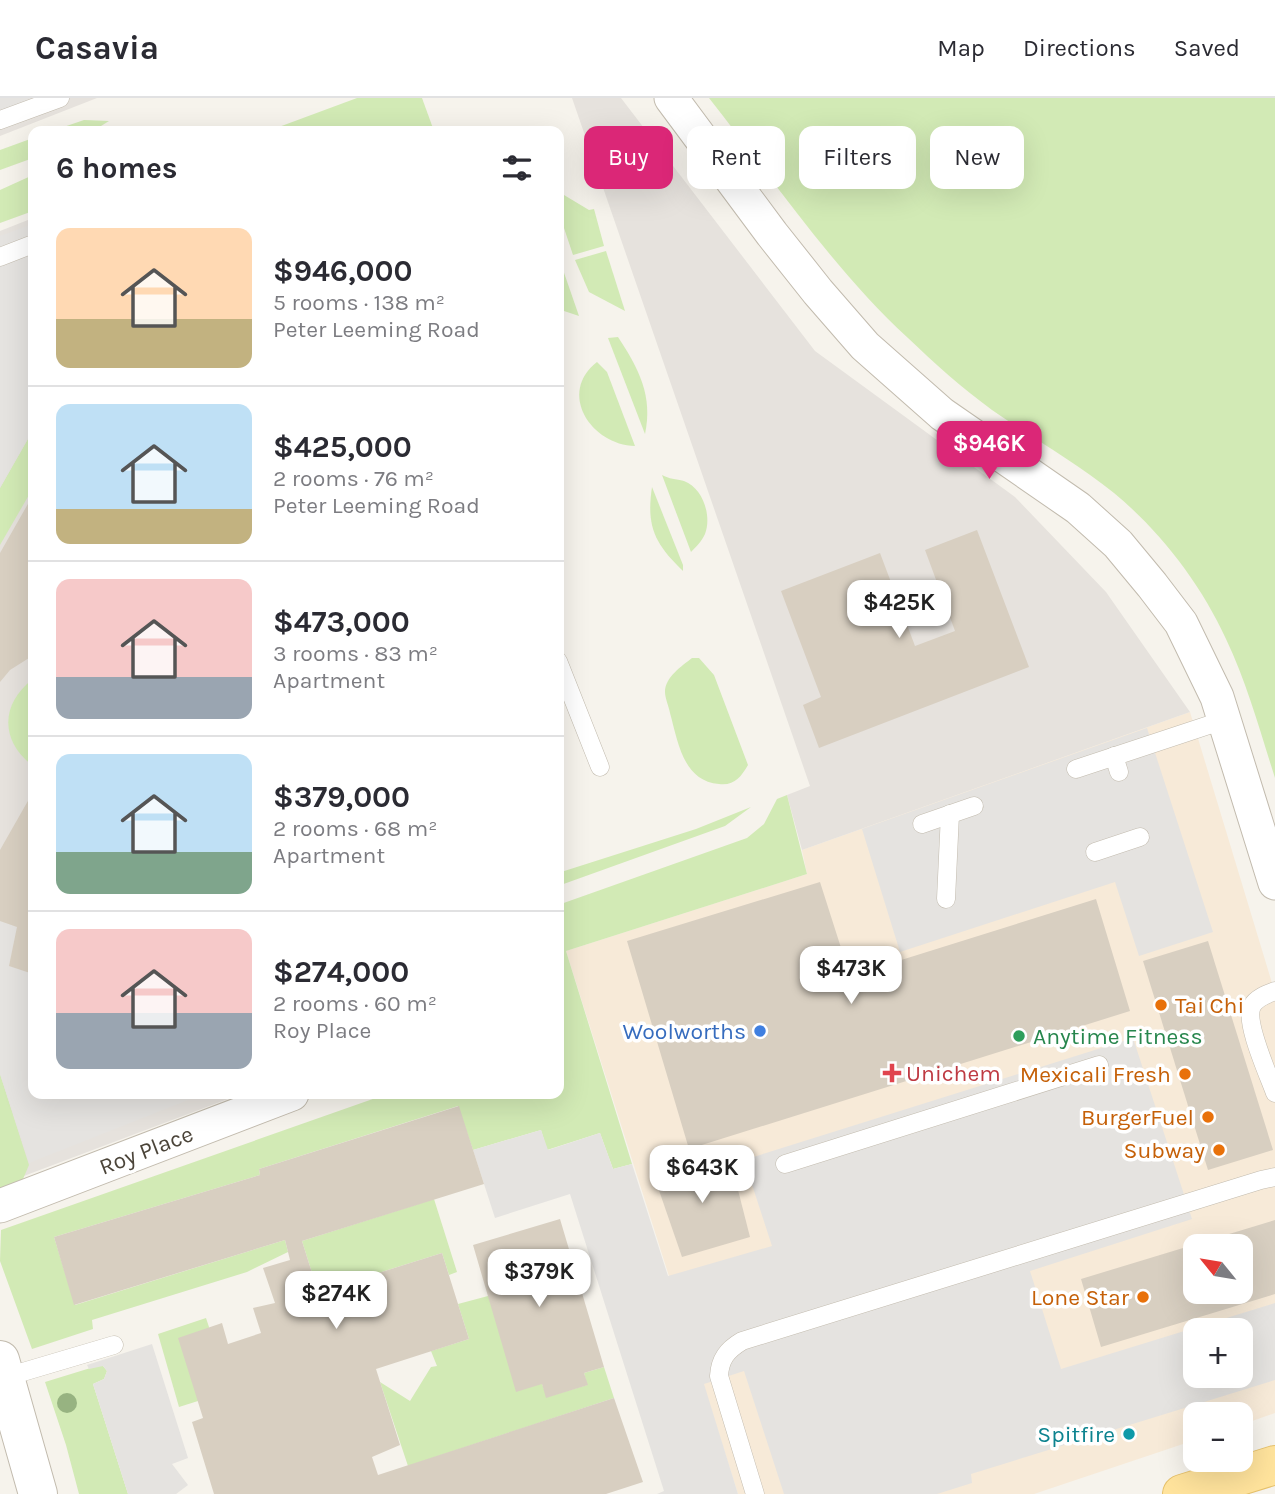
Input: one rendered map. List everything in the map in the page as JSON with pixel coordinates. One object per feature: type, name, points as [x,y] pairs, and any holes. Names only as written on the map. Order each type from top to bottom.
[{"type":"main road","points":[[1182,1494],[1275,1465]]},
{"type":"street","points":[[671,98],[772,234],[865,346],[942,414],[1078,508],[1118,544],[1181,622],[1212,685],[1275,883]]},
{"type":"street","name":"Roy Place","points":[[0,1206],[279,1099]]},
{"type":"street","points":[[3,1369],[38,1494]]},
{"type":"lane","points":[[0,120],[60,98]]},
{"type":"lane","points":[[0,257],[28,246]]},
{"type":"lane","points":[[564,676],[600,767]]},
{"type":"lane","points":[[1076,769],[1117,764],[1224,720]]},
{"type":"lane","points":[[922,824],[974,806]]},
{"type":"lane","points":[[946,899],[950,814]]},
{"type":"lane","points":[[1095,852],[1140,837]]},
{"type":"lane","points":[[1275,990],[1257,1000],[1250,1013],[1252,1029],[1275,1093]]},
{"type":"lane","points":[[785,1164],[1099,1065]]},
{"type":"lane","points":[[755,1494],[719,1376],[725,1355],[742,1341],[1270,1176]]},
{"type":"lane","points":[[3,1369],[114,1345]]},
{"type":"shaded area","points":[[0,98],[97,98],[0,136]]},
{"type":"shaded area","points":[[0,98],[59,98],[0,119]]},
{"type":"shaded area","points":[[572,98],[621,98],[642,126],[584,126],[584,133]]},
{"type":"shaded area","points":[[673,166],[687,184],[687,189],[691,189],[815,351],[1015,497],[1106,592],[1190,712],[802,850],[787,795],[810,786],[603,189],[673,189]]},
{"type":"shaded area","points":[[28,220],[28,1099],[228,1099],[0,1185],[0,231]]},
{"type":"shaded area","points":[[28,226],[28,439],[0,488],[0,236]]},
{"type":"shaded area","points":[[1190,712],[1275,993],[1275,1413],[1253,1421],[1253,1402],[1183,1402],[1183,1444],[1034,1494],[738,1494],[566,951],[807,874],[802,850]]},
{"type":"shaded area","points":[[1147,728],[1213,932],[1139,956],[1115,882],[900,952],[862,829]]},
{"type":"shaded area","points":[[0,921],[17,927],[9,966],[28,972],[28,1099],[190,1099],[29,1163],[0,1074]]},
{"type":"shaded area","points":[[1133,1038],[1192,1219],[1030,1271],[1061,1369],[1183,1331],[1183,1388],[1249,1388],[1204,1402],[1183,1402],[1183,1408],[971,1474],[972,1483],[937,1494],[784,1494],[744,1371],[704,1384],[738,1494],[657,1494],[664,1491],[570,1194],[495,1218],[473,1150],[541,1130],[548,1150],[600,1133],[613,1169],[632,1164],[668,1276],[772,1246],[744,1160]]},
{"type":"shaded area","points":[[1275,1303],[1275,1380],[1253,1387],[1253,1318],[1226,1318]]},
{"type":"shaded area","points":[[152,1344],[188,1458],[172,1464],[188,1485],[176,1494],[128,1494],[93,1384],[104,1379],[107,1371],[103,1366],[89,1369],[87,1365]]},
{"type":"green space","points":[[357,98],[422,98],[432,126],[281,126]]},
{"type":"green space","points":[[709,98],[1275,98],[1275,778],[1247,690],[1226,639],[1192,579],[1163,541],[1114,493],[970,393],[880,311],[829,253],[779,189],[785,189],[785,126],[730,126]]},
{"type":"green space","points":[[84,120],[109,121],[101,126],[67,126]]},
{"type":"green space","points":[[28,140],[28,160],[0,170],[0,150]]},
{"type":"green space","points":[[28,177],[28,213],[0,223],[0,190]]},
{"type":"green space","points":[[564,195],[589,210],[594,209],[604,246],[573,255],[564,228]]},
{"type":"green space","points":[[606,251],[625,311],[589,292],[575,260]]},
{"type":"green space","points":[[564,273],[579,316],[564,311]]},
{"type":"green space","points":[[618,337],[638,372],[646,395],[645,434],[608,338]]},
{"type":"green space","points":[[597,362],[607,372],[635,446],[605,437],[593,427],[585,415],[580,402],[580,388],[585,374]]},
{"type":"green space","points":[[28,439],[28,497],[0,545],[0,488]]},
{"type":"green space","points":[[662,475],[691,485],[704,503],[707,527],[701,541],[691,552]]},
{"type":"green space","points":[[652,487],[683,571],[659,543],[655,534],[650,513]]},
{"type":"green space","points":[[692,658],[699,658],[714,675],[748,765],[740,777],[729,784],[707,781],[697,776],[684,758],[676,736],[666,687],[675,672]]},
{"type":"green space","points":[[28,684],[28,761],[14,745],[8,722],[14,700]]},
{"type":"green space","points":[[787,795],[807,874],[566,951],[632,1164],[613,1169],[600,1133],[547,1150],[541,1130],[473,1150],[458,1106],[259,1169],[260,1175],[54,1237],[75,1305],[285,1240],[288,1252],[247,1272],[92,1320],[93,1329],[32,1349],[0,1261],[1,1230],[373,1099],[564,1099],[564,903],[747,838],[764,824],[777,799]]},
{"type":"green space","points":[[751,807],[725,826],[564,884],[564,871],[696,829]]},
{"type":"green space","points":[[0,1074],[29,1165],[23,1179],[0,1188]]},
{"type":"green space","points":[[434,1199],[457,1272],[449,1275],[442,1253],[318,1292],[302,1241]]},
{"type":"green space","points":[[488,1296],[542,1384],[547,1397],[587,1385],[584,1373],[604,1367],[614,1398],[408,1466],[380,1382],[410,1401],[431,1367],[437,1366],[431,1351],[469,1339],[458,1304]]},
{"type":"green space","points":[[206,1318],[209,1327],[198,1401],[179,1407],[158,1334]]},
{"type":"green space","points":[[103,1366],[107,1371],[104,1379],[93,1384],[128,1494],[79,1494],[45,1382]]},
{"type":"building","points":[[28,504],[28,659],[10,670],[0,682],[0,553]]},
{"type":"building","points":[[977,530],[1029,667],[819,748],[803,705],[821,697],[781,591],[880,553],[915,646],[955,631],[925,550]]},
{"type":"building","points":[[28,801],[28,972],[9,966],[17,927],[0,921],[0,850]]},
{"type":"building","points":[[820,882],[850,976],[1096,899],[1130,1011],[689,1149],[627,941]]},
{"type":"building","points":[[1208,941],[1273,1150],[1208,1170],[1143,961]]},
{"type":"building","points":[[459,1106],[484,1184],[302,1241],[318,1292],[442,1253],[469,1339],[376,1369],[400,1445],[372,1457],[378,1475],[614,1398],[643,1482],[606,1494],[214,1494],[192,1422],[203,1418],[178,1338],[222,1323],[228,1344],[261,1333],[253,1308],[275,1303],[263,1268],[290,1260],[285,1240],[74,1305],[54,1237],[260,1175],[259,1169]]},
{"type":"building","points":[[696,1159],[723,1160],[727,1163],[738,1190],[750,1237],[682,1257],[653,1173]]},
{"type":"building","points":[[560,1219],[604,1367],[584,1373],[588,1385],[546,1398],[542,1384],[516,1392],[473,1245]]},
{"type":"building","points":[[1275,1220],[1275,1294],[1253,1301],[1253,1234],[1229,1234]]},
{"type":"building","points":[[1183,1248],[1183,1304],[1242,1304],[1196,1318],[1183,1318],[1183,1322],[1101,1347],[1081,1279]]},
{"type":"place","name":"Tai Chi","points":[[1161,1005]]},
{"type":"place","name":"Woolworths","points":[[760,1031]]},
{"type":"place","name":"Anytime Fitness","points":[[1019,1036]]},
{"type":"place","name":"Unichem","points":[[892,1073]]},
{"type":"place","name":"Mexicali Fresh","points":[[1185,1074]]},
{"type":"place","name":"BurgerFuel","points":[[1208,1117]]},
{"type":"place","name":"Subway","points":[[1219,1150]]},
{"type":"place","name":"Lone Star","points":[[1143,1297]]},
{"type":"place","name":"Spitfire","points":[[1129,1434]]}]
